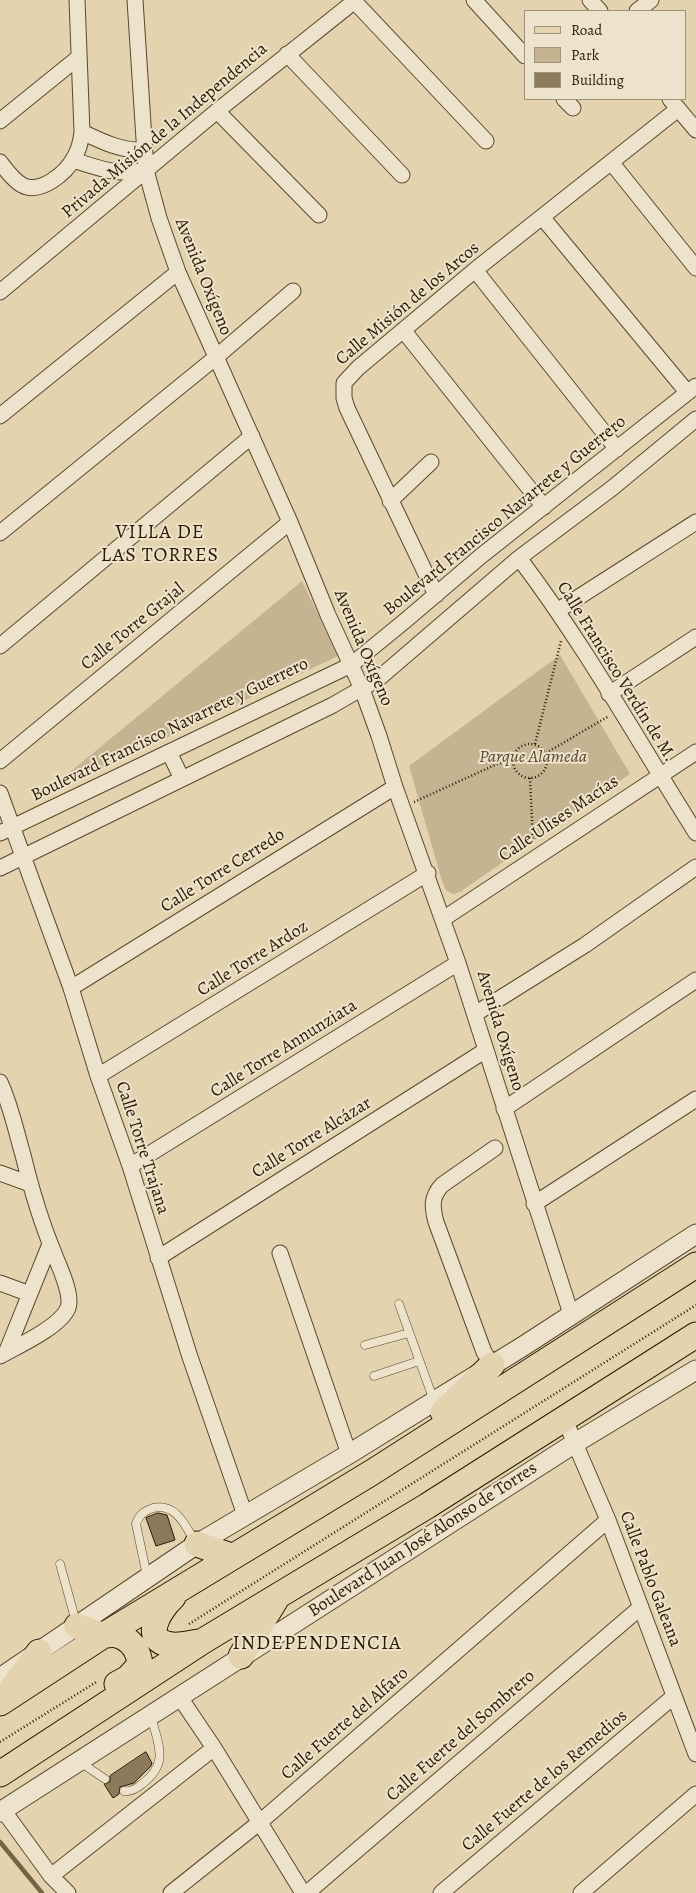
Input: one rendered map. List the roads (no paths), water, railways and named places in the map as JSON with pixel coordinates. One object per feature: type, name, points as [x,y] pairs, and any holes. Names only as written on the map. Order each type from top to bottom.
[{"type":"main road","points":[[1,1694],[104,1635],[231,1556],[371,1473],[696,1265]]},
{"type":"main road","name":"Boulevard Juan José Alonso de Torres","points":[[0,1774],[70,1728],[194,1633],[277,1597],[565,1420],[696,1335]]},
{"type":"main road","points":[[371,1473],[460,1397],[492,1365]]},
{"type":"main road","points":[[197,1544],[231,1556]]},
{"type":"main road","points":[[192,1580],[162,1609],[154,1628],[157,1637],[168,1644],[181,1644],[194,1633]]},
{"type":"main road","points":[[241,1656],[277,1597]]},
{"type":"main road","points":[[70,1728],[84,1707],[128,1678],[140,1665],[139,1654],[124,1638],[104,1635],[77,1626]]},
{"type":"main road","points":[[1,1694],[39,1652]]},
{"type":"street","points":[[0,162],[22,186],[31,188],[44,185],[55,178],[73,160],[79,147],[82,132],[77,0]]},
{"type":"street","name":"Avenida Oxígeno","points":[[135,0],[146,170],[159,218],[178,272],[290,522],[328,615],[362,690],[395,786],[428,873],[475,1014],[570,1314]]},
{"type":"street","points":[[355,0],[486,141]]},
{"type":"street","name":"Privada Misión de la Independencia","points":[[0,292],[217,111],[355,0]]},
{"type":"street","points":[[474,0],[524,55]]},
{"type":"street","points":[[590,0],[599,10]]},
{"type":"street","points":[[638,10],[651,0]]},
{"type":"street","points":[[287,54],[402,175]]},
{"type":"street","points":[[0,121],[80,57]]},
{"type":"street","points":[[674,104],[696,130]]},
{"type":"street","name":"Calle Misión de los Arcos","points":[[436,595],[347,408],[343,389],[344,383],[358,368],[475,270],[611,162],[674,104]]},
{"type":"street","points":[[217,111],[319,215]]},
{"type":"street","points":[[82,132],[114,147],[134,151],[144,150]]},
{"type":"street","points":[[73,160],[106,171],[120,173],[146,170]]},
{"type":"street","points":[[611,162],[696,268]]},
{"type":"street","points":[[542,217],[692,389]]},
{"type":"street","points":[[475,270],[617,449]]},
{"type":"street","points":[[0,416],[178,272]]},
{"type":"street","points":[[0,533],[215,358],[293,291]]},
{"type":"street","points":[[403,330],[544,507]]},
{"type":"street","name":"Boulevard Francisco Navarrete y Guerrero","points":[[6,830],[351,665],[481,556],[692,389]]},
{"type":"street","points":[[0,868],[362,690],[404,658],[519,558],[612,489],[696,419]]},
{"type":"street","points":[[0,646],[252,436]]},
{"type":"street","points":[[390,501],[430,462]]},
{"type":"street","name":"Calle Torre Grajal","points":[[0,761],[290,522]]},
{"type":"street","points":[[557,612],[696,522]]},
{"type":"street","name":"Calle Francisco Verdín de M.","points":[[519,558],[569,630],[696,833]]},
{"type":"street","points":[[609,694],[696,638]]},
{"type":"street","points":[[169,752],[182,779]]},
{"type":"street","name":"Calle Ulises Macías","points":[[443,919],[696,752]]},
{"type":"street","name":"Calle Torre Cerredo","points":[[70,988],[395,786]]},
{"type":"street","name":"Calle Torre Trajana","points":[[0,794],[6,830],[23,856],[70,988],[98,1076],[130,1166],[190,1357],[245,1515]]},
{"type":"street","points":[[475,1014],[585,945],[696,868]]},
{"type":"street","name":"Calle Torre Ardoz","points":[[98,1076],[428,873]]},
{"type":"street","name":"Calle Torre Annunziata","points":[[130,1166],[458,963]]},
{"type":"street","points":[[504,1109],[696,980]]},
{"type":"street","name":"Calle Torre Alcázar","points":[[158,1258],[486,1050]]},
{"type":"street","points":[[0,1082],[7,1099],[30,1184],[64,1280],[69,1302],[63,1316],[51,1326],[3,1354]]},
{"type":"street","points":[[534,1204],[696,1099]]},
{"type":"street","points":[[492,1365],[484,1352],[436,1222],[433,1200],[436,1191],[442,1185],[495,1148]]},
{"type":"street","points":[[0,1173],[30,1184]]},
{"type":"street","points":[[39,1652],[197,1544],[350,1454],[696,1234]]},
{"type":"street","points":[[3,1354],[50,1244]]},
{"type":"street","points":[[280,1253],[350,1454]]},
{"type":"street","points":[[0,1283],[30,1294]]},
{"type":"street","name":"Boulevard Juan José Alonso de Torres","points":[[1,1811],[575,1443],[696,1370]]},
{"type":"street","points":[[619,1385],[634,1407]]},
{"type":"street","name":"Calle Pablo Galeana","points":[[565,1420],[608,1520],[696,1754]]},
{"type":"street","name":"Calle Fuerte del Alfaro","points":[[171,1893],[260,1822],[608,1520]]},
{"type":"street","name":"Calle Fuerte del Sombrero","points":[[306,1893],[641,1607]]},
{"type":"street","points":[[179,1696],[214,1748],[303,1893]]},
{"type":"street","name":"Calle Fuerte de los Remedios","points":[[441,1893],[673,1697]]},
{"type":"street","points":[[51,1876],[214,1748]]},
{"type":"street","points":[[581,1893],[696,1794]]},
{"type":"street","points":[[1,1811],[51,1876],[68,1893]]},
{"type":"lane","points":[[399,1304],[434,1401]]},
{"type":"lane","points":[[366,1345],[410,1333]]},
{"type":"lane","points":[[374,1376],[419,1361]]},
{"type":"lane","points":[[148,1578],[136,1524],[142,1513],[161,1506],[172,1510],[178,1514],[197,1544]]},
{"type":"lane","points":[[60,1564],[77,1626]]},
{"type":"lane","points":[[124,1791],[128,1792],[136,1789],[158,1767],[160,1751],[151,1716]]},
{"type":"lane","points":[[78,1761],[105,1779]]},
{"type":"waterway","points":[[0,1842],[42,1893]]},
{"type":"district","name":"VILLA DE LAS TORRES","points":[[160,544]]},
{"type":"district","name":"INDEPENDENCIA","points":[[317,1644]]},
{"type":"park label","name":"Parque Alameda","points":[[533,758]]}]
